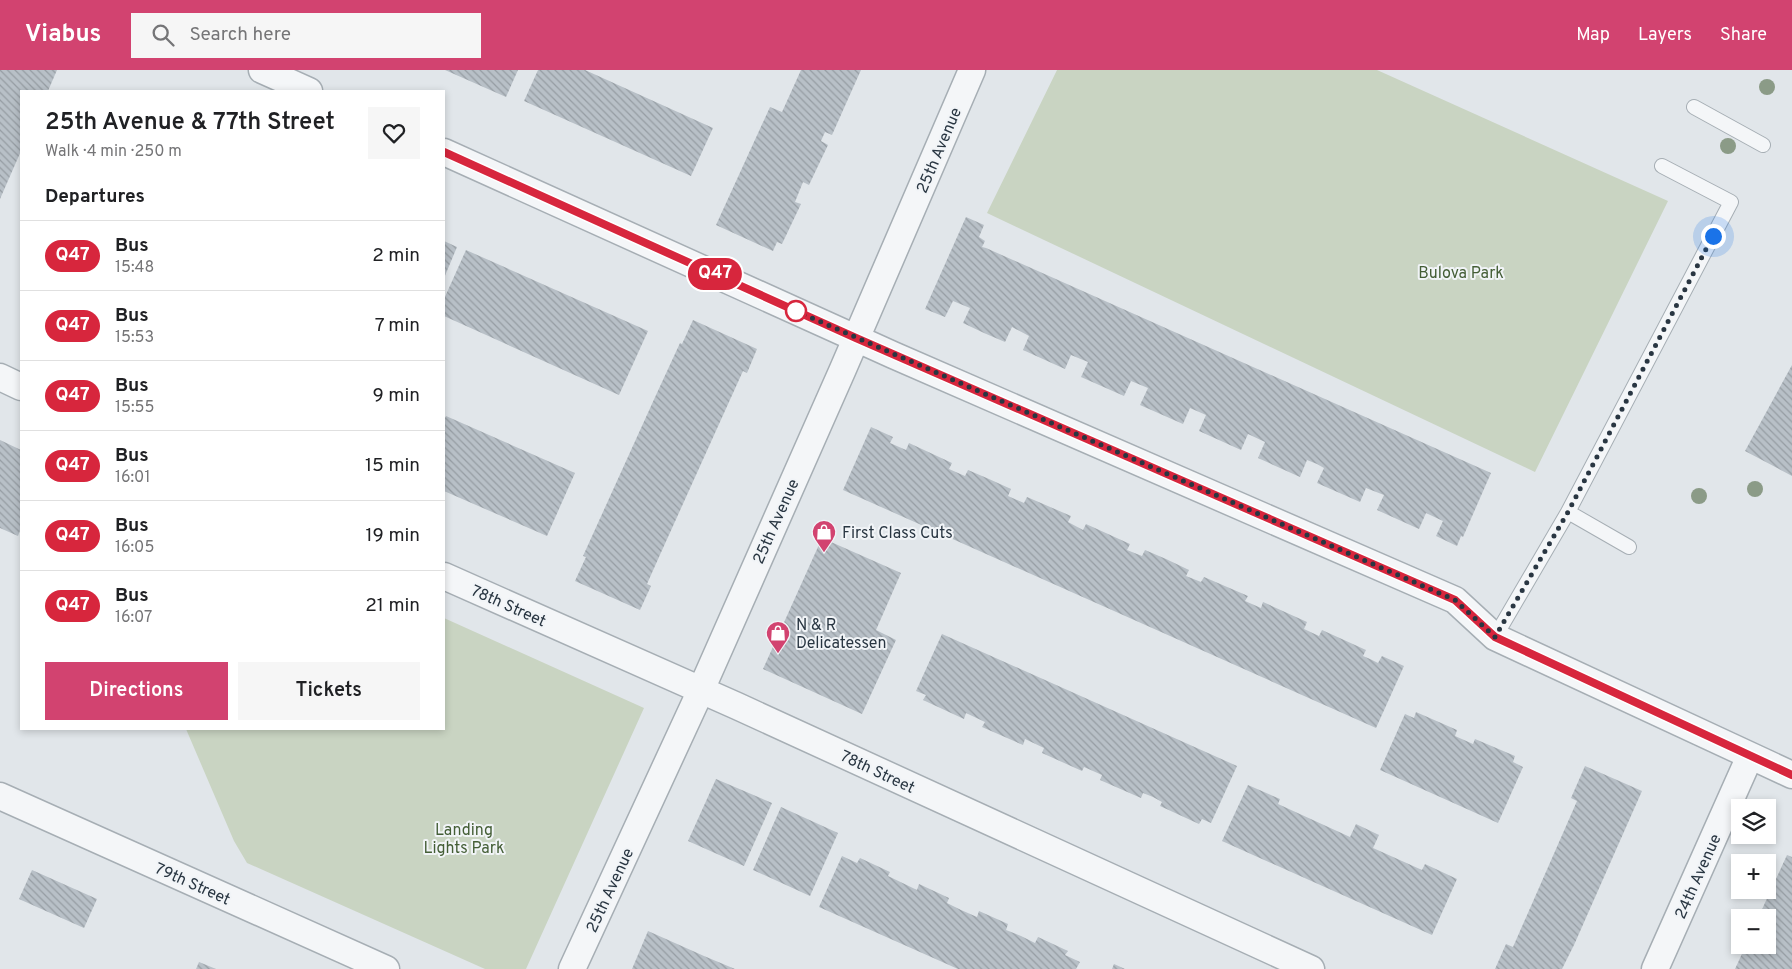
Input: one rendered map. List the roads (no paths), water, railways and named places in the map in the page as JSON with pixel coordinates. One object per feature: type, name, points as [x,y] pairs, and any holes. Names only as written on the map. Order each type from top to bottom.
[{"type":"street","points":[[262,70],[307,90]]},
{"type":"street","name":"25th Avenue","points":[[572,969],[700,690],[972,70]]},
{"type":"street","points":[[445,152],[856,338],[1455,600],[1495,637],[1792,775]]},
{"type":"street","points":[[0,377],[20,387]]},
{"type":"street","name":"78th Street","points":[[445,576],[700,690],[1311,969]]},
{"type":"street","name":"24th Avenue","points":[[1655,969],[1750,756]]},
{"type":"street","name":"79th Street","points":[[0,796],[386,969]]},
{"type":"lane","points":[[1694,107],[1763,145]]},
{"type":"lane","points":[[1495,637],[1568,512],[1731,202],[1662,166]]},
{"type":"lane","points":[[1568,512],[1630,547]]},
{"type":"place","name":"First Class Cuts","points":[[824,553]]},
{"type":"place","name":"N & R Delicatessen","points":[[778,654]]},
{"type":"park label","name":"Bulova Park","points":[[1461,272]]},
{"type":"park label","name":"Landing Lights Park","points":[[464,838]]}]
